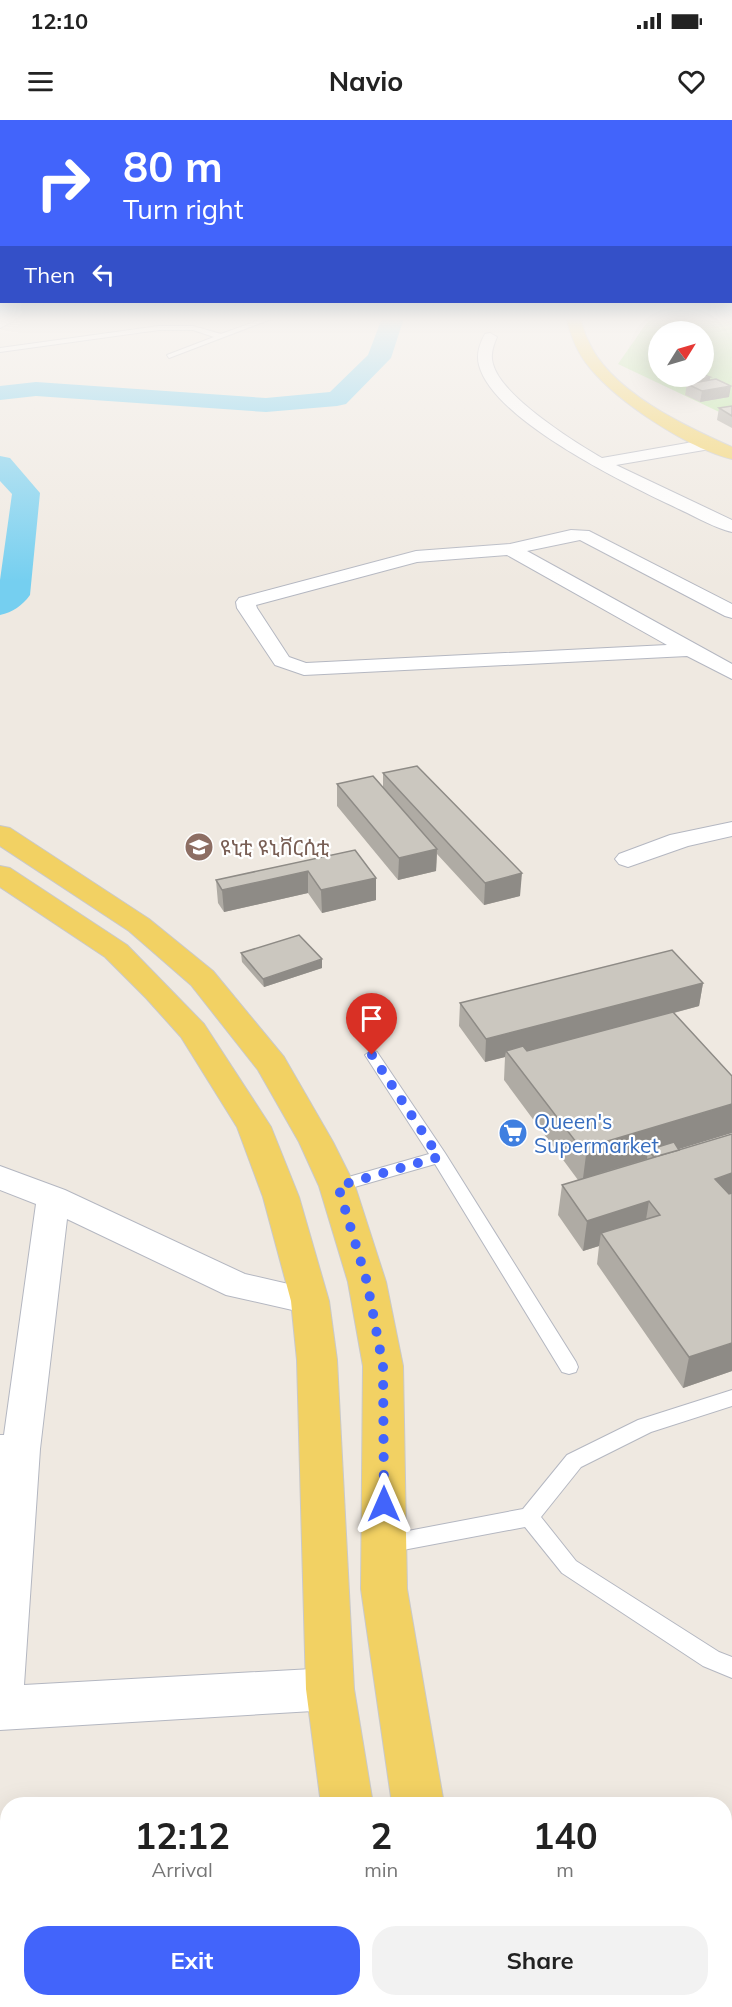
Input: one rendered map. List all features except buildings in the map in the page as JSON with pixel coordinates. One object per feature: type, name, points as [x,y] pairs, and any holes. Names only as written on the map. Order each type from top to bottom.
[{"type":"main road","points":[[644,406],[658,416],[732,454]]},
{"type":"main road","points":[[665,406],[691,423],[732,443]]},
{"type":"main road","points":[[0,834],[139,925],[202,978],[272,1065],[338,1186],[367,1282],[383,1366],[384,1589],[417,1797]]},
{"type":"main road","points":[[0,874],[116,951],[158,991],[194,1031],[254,1127],[281,1197],[310,1302],[317,1360],[330,1689],[346,1797]]},
{"type":"street","points":[[518,406],[556,438],[600,463],[732,527]]},
{"type":"street","points":[[600,463],[710,444]]},
{"type":"street","points":[[690,650],[304,669],[282,661],[247,608],[246,602],[416,557],[510,549],[571,535],[583,535],[732,612]]},
{"type":"street","points":[[510,549],[732,673]]},
{"type":"street","points":[[628,859],[657,845],[689,836],[732,829]]},
{"type":"street","points":[[0,1177],[53,1198],[238,1286],[310,1302]]},
{"type":"street","points":[[53,1198],[10,1450],[1,1708],[330,1689]]},
{"type":"lane","points":[[372,1055],[439,1157],[569,1367]]},
{"type":"lane","points":[[338,1186],[439,1157]]},
{"type":"lane","points":[[384,1545],[529,1517],[574,1461],[645,1426],[732,1398]]},
{"type":"lane","points":[[529,1517],[570,1567],[711,1659],[732,1668]]},
{"type":"green space","points":[[707,406],[732,406],[732,418]]},
{"type":"waterway","points":[[0,464],[26,493],[14,595],[0,605]]},
{"type":"place","name":"ዩኒቲ ዩኒቨርሲቲ","points":[[199,847]]},
{"type":"place","name":"Queen's Supermarket","points":[[513,1133]]},
{"type":"route","points":[[372,1055],[439,1157],[338,1186],[367,1282],[383,1366],[384,1504]]}]
